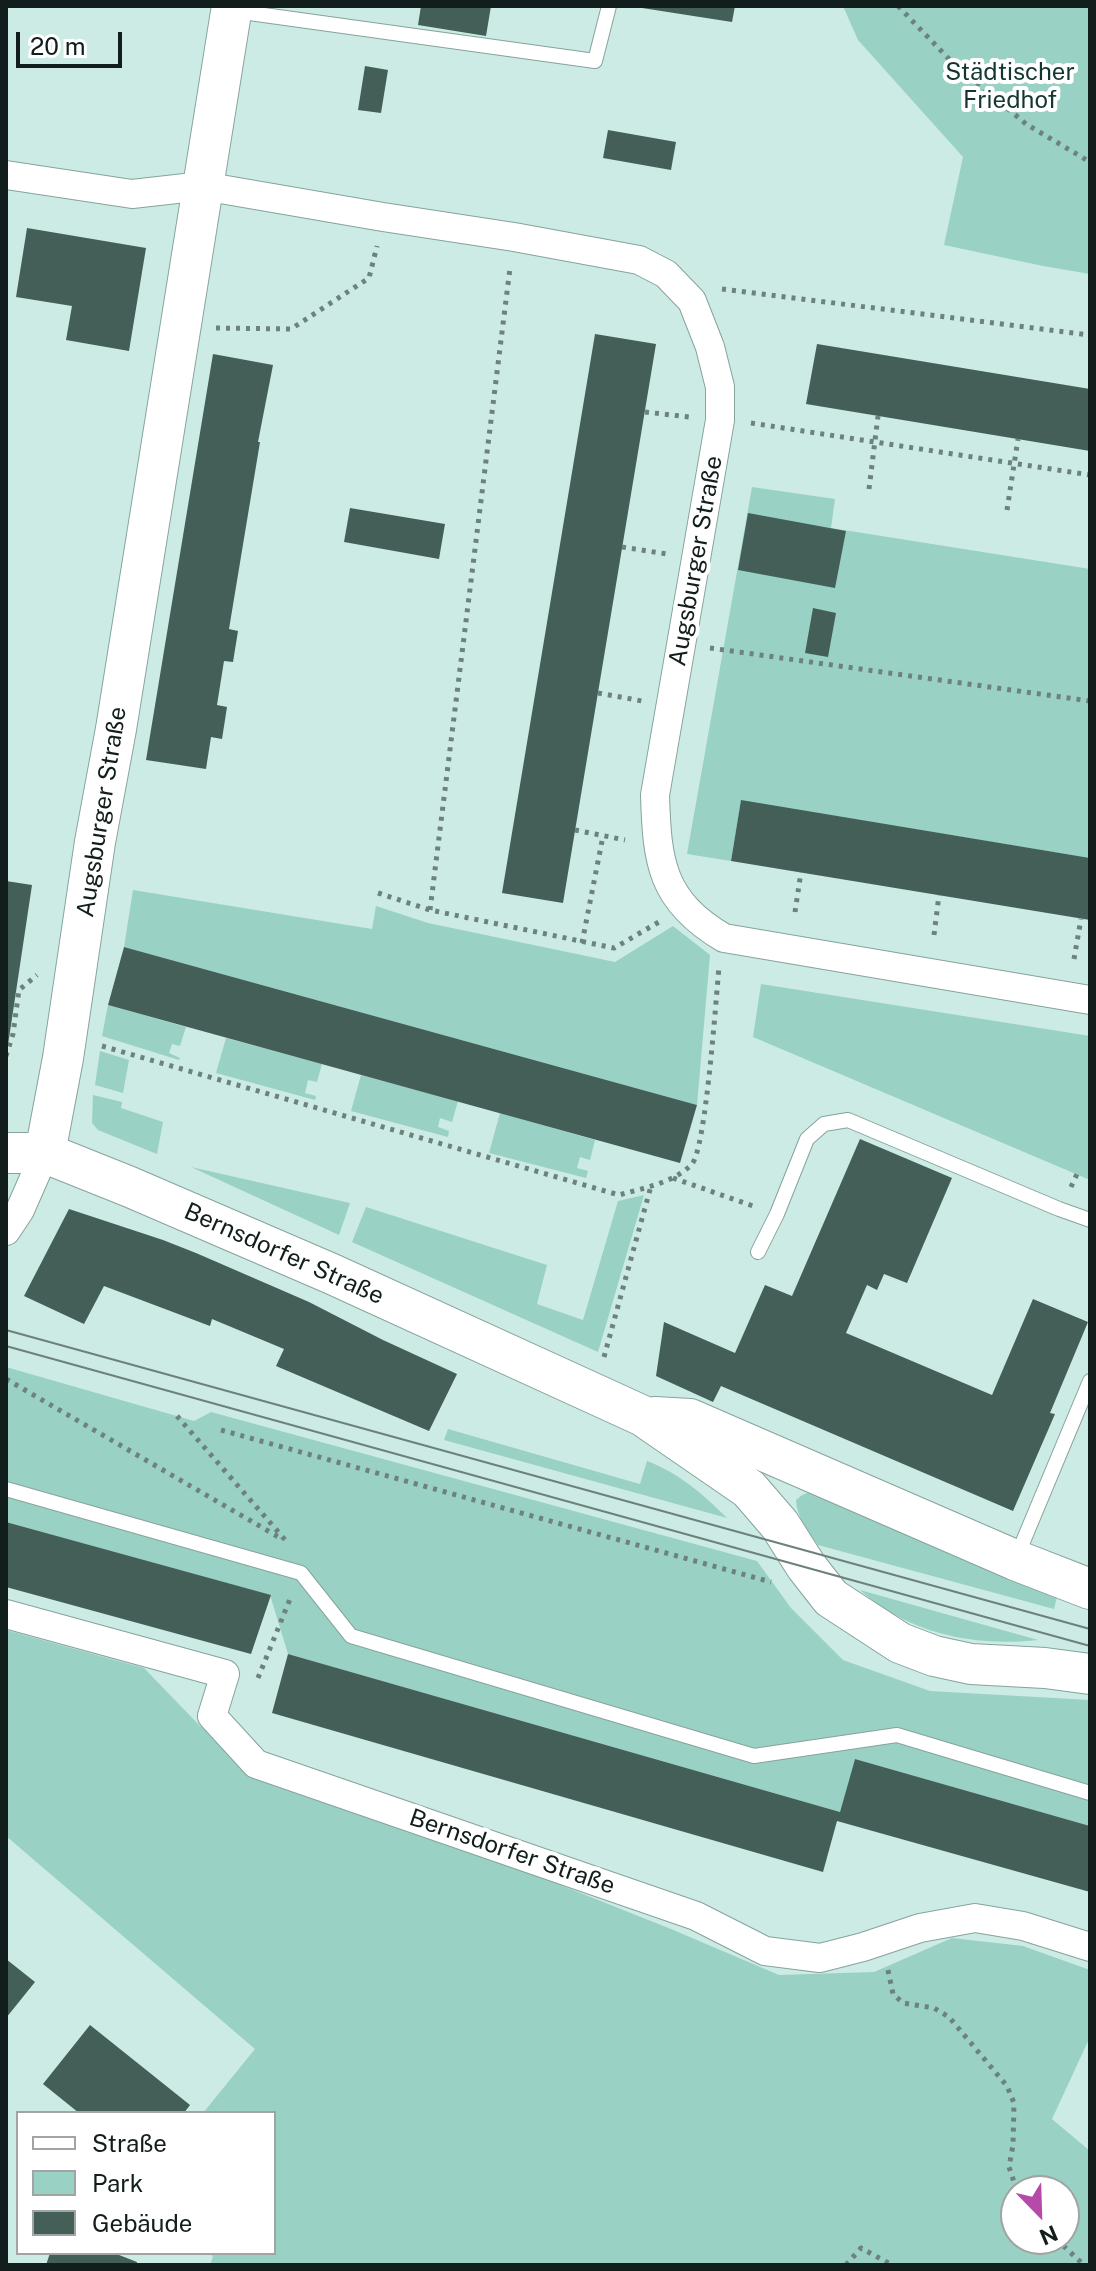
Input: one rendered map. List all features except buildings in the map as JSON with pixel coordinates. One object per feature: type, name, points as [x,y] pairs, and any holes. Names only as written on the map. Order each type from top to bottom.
[{"type":"street","name":"Augsburger Straße","points":[[45,1153],[67,1036],[95,842],[231,8]]},
{"type":"street","points":[[6,175],[132,194],[203,186]]},
{"type":"street","name":"Augsburger Straße","points":[[203,186],[639,260],[666,274],[692,301],[710,347],[720,387],[720,420],[655,795],[661,865],[671,889],[702,925],[724,938],[1090,1000]]},
{"type":"street","name":"Bernsdorfer Straße","points":[[6,1153],[45,1153],[130,1187],[332,1274],[643,1416],[749,1489],[780,1525],[831,1598],[900,1643],[934,1656],[971,1664],[1090,1674]]},
{"type":"street","points":[[6,1231],[20,1210],[45,1153]]},
{"type":"street","name":"Bernsdorfer Straße","points":[[643,1416],[690,1419],[1015,1560],[1090,1589]]},
{"type":"street","name":"Bernsdorfer Straße","points":[[6,1614],[225,1674],[212,1716],[256,1764],[696,1916],[765,1951],[820,1958],[920,1928],[975,1918],[1023,1926],[1090,1947]]},
{"type":"lane","points":[[231,8],[595,61],[609,6]]},
{"type":"lane","points":[[758,1252],[807,1139],[824,1124],[848,1120],[1090,1220]]},
{"type":"lane","points":[[1015,1560],[1090,1381]]},
{"type":"lane","points":[[6,1489],[301,1573],[351,1636],[754,1756],[897,1735],[1090,1793]]},
{"type":"path","points":[[898,6],[949,59],[1026,124],[1090,162]]},
{"type":"path","points":[[179,328],[291,329],[369,278],[383,217]]},
{"type":"path","points":[[430,910],[514,237]]},
{"type":"path","points":[[692,301],[711,287],[1090,335]]},
{"type":"path","points":[[645,412],[720,420],[1090,475]]},
{"type":"path","points":[[869,489],[878,416]]},
{"type":"path","points":[[1007,510],[1018,439]]},
{"type":"path","points":[[622,547],[696,560]]},
{"type":"path","points":[[681,644],[1090,701]]},
{"type":"path","points":[[598,693],[671,706]]},
{"type":"path","points":[[575,830],[658,845]]},
{"type":"path","points":[[582,943],[603,836]]},
{"type":"path","points":[[795,912],[801,872]]},
{"type":"path","points":[[378,893],[430,910],[614,948],[683,906]]},
{"type":"path","points":[[934,935],[939,895]]},
{"type":"path","points":[[1074,959],[1081,919]]},
{"type":"path","points":[[67,1036],[619,1195],[673,1178],[694,1162],[705,1109],[724,938]]},
{"type":"path","points":[[6,1056],[13,1034]]},
{"type":"path","points":[[673,1178],[777,1214]]},
{"type":"path","points":[[594,1392],[652,1185]]},
{"type":"path","points":[[6,1379],[287,1541]]},
{"type":"path","points":[[177,1416],[287,1541],[301,1573],[256,1683]]},
{"type":"path","points":[[221,1430],[772,1582]]},
{"type":"path","points":[[877,1943],[893,1994],[903,2003],[934,2008],[949,2017],[1007,2086],[1014,2103],[1009,2167],[1012,2175]]},
{"type":"path","points":[[846,2265],[861,2248],[892,2265]]},
{"type":"green space","name":"Städtischer Friedhof","points":[[843,6],[1090,6],[1090,274],[944,245],[963,157],[858,40]]},
{"type":"green space","points":[[752,487],[835,499],[831,528],[1090,569],[1090,858],[741,801],[731,861],[687,854]]},
{"type":"green space","points":[[133,890],[372,929],[376,906],[428,923],[615,962],[673,926],[710,955],[697,1105],[124,947]]},
{"type":"green space","points":[[761,984],[1090,1036],[1090,1180],[753,1037]]},
{"type":"green space","points":[[108,1005],[186,1027],[180,1046],[172,1044],[169,1053],[179,1060],[102,1036]]},
{"type":"green space","points":[[226,1038],[322,1064],[317,1082],[308,1080],[305,1093],[316,1096],[315,1100],[216,1073]]},
{"type":"green space","points":[[100,1051],[129,1060],[123,1093],[95,1085]]},
{"type":"green space","points":[[361,1075],[458,1101],[452,1122],[440,1118],[438,1127],[449,1131],[448,1137],[351,1111]]},
{"type":"green space","points":[[93,1095],[122,1102],[121,1108],[163,1122],[157,1154],[98,1130],[92,1123]]},
{"type":"green space","points":[[500,1113],[595,1140],[590,1160],[580,1157],[577,1168],[588,1171],[586,1178],[489,1153]]},
{"type":"green space","points":[[191,1167],[350,1203],[339,1235]]},
{"type":"green space","points":[[644,1195],[598,1352],[352,1242],[366,1207],[547,1265],[537,1304],[583,1320],[618,1201]]},
{"type":"green space","points":[[6,1367],[194,1421],[211,1412],[757,1561],[791,1608],[843,1660],[930,1691],[1090,1700],[1090,1826],[855,1759],[840,1812],[288,1654],[270,1595],[6,1522]]},
{"type":"green space","points":[[448,1429],[640,1484],[647,1461],[690,1485],[727,1518],[444,1440]]},
{"type":"green space","points":[[810,1492],[1057,1597],[1054,1609],[818,1545],[797,1507],[796,1500]]},
{"type":"green space","points":[[860,1590],[1038,1640],[990,1641],[944,1634],[900,1617]]},
{"type":"green space","points":[[6,1630],[144,1668],[200,1726],[256,1764],[779,1975],[874,1972],[952,1938],[1023,1946],[1090,1970],[1090,2037],[1052,2119],[1090,2151],[1090,2265],[210,2265],[212,2255],[276,2255],[276,2111],[205,2111],[255,2049],[6,1836]]},
{"type":"tram line","points":[[6,1330],[1090,1629]]},
{"type":"tram line","points":[[6,1346],[1090,1646]]}]
